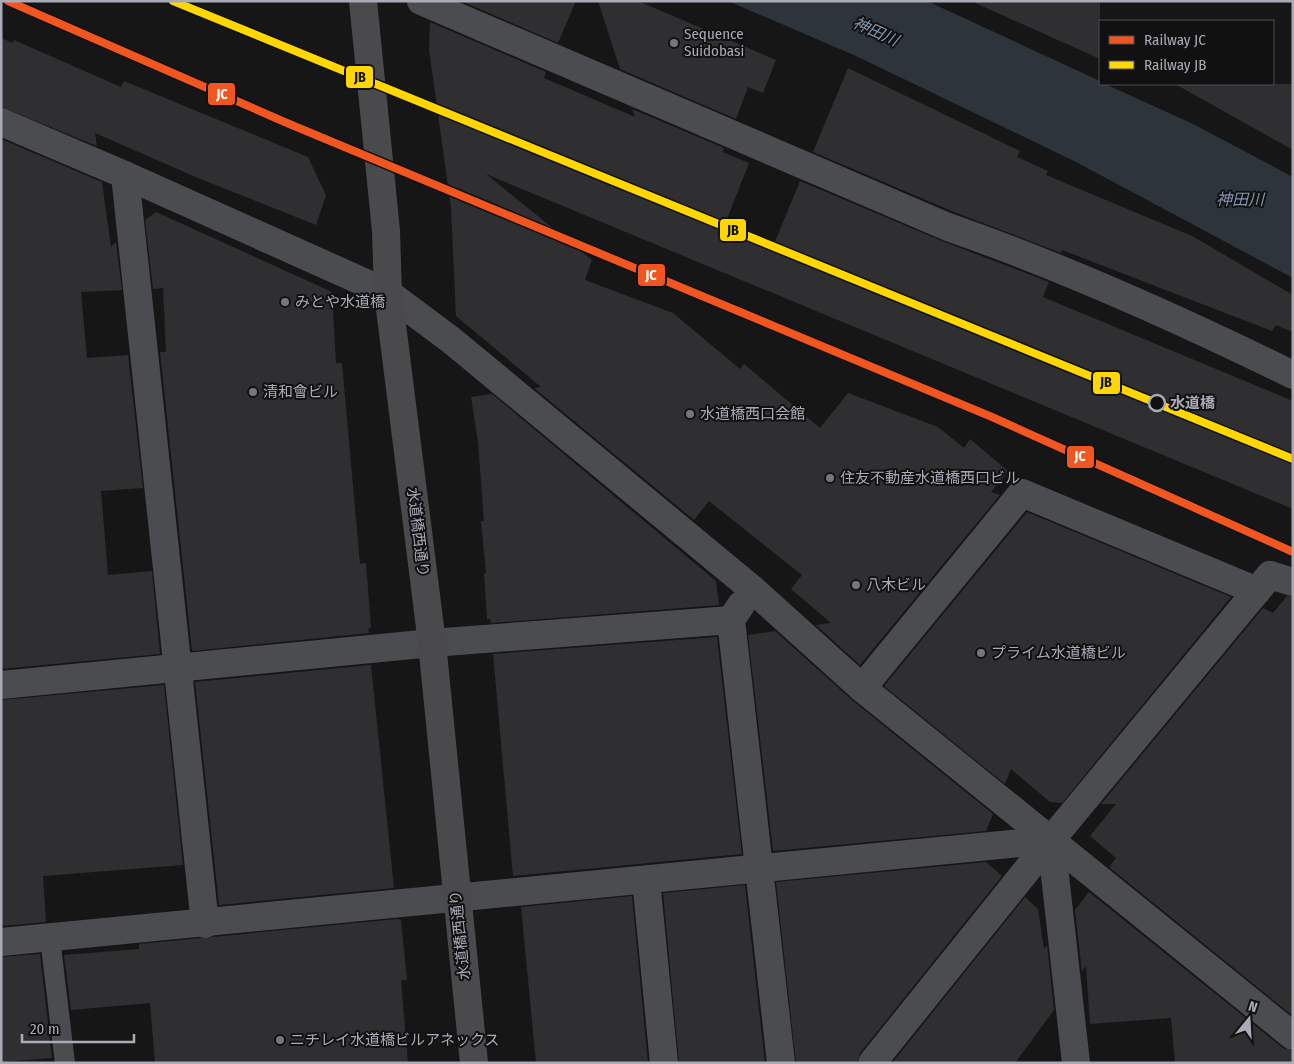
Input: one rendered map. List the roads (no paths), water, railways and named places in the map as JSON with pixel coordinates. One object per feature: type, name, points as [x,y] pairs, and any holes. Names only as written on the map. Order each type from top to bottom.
[{"type":"street","name":"水道橋西通り","points":[[363,1],[386,231],[388,293],[432,643],[456,899],[474,1063]]},
{"type":"street","points":[[421,1],[948,227],[1013,250],[1227,342],[1293,375]]},
{"type":"street","points":[[1,122],[125,175],[388,293],[450,340],[751,588],[862,688],[1293,1036]]},
{"type":"street","points":[[125,175],[205,924]]},
{"type":"street","points":[[862,688],[1022,493],[1257,591]]},
{"type":"street","points":[[872,1063],[1051,840],[1270,575],[1293,582]]},
{"type":"street","points":[[751,588],[731,620],[760,868],[780,1063]]},
{"type":"street","points":[[1,685],[432,643],[731,620]]},
{"type":"street","points":[[1,942],[205,924],[1051,840]]},
{"type":"street","points":[[1051,840],[1076,1063]]},
{"type":"street","points":[[646,880],[664,1063]]},
{"type":"lane","points":[[50,938],[65,1063]]},
{"type":"water","name":"神田川","points":[[728,1],[927,1],[1099,81],[1099,85],[1107,85],[1193,124],[1293,177],[1293,278],[1076,162],[856,56]]},
{"type":"rail line","name":"JC","points":[[8,1],[287,123],[992,417],[1293,552]]},
{"type":"rail line","name":"JB","points":[[173,1],[1293,459]]},
{"type":"place","name":"Sequence Suidobasi","points":[[674,43]]},
{"type":"place","name":"みとや水道橋","points":[[285,302]]},
{"type":"place","name":"清和會ビル","points":[[253,392]]},
{"type":"place","name":"水道橋","points":[[1157,403]]},
{"type":"place","name":"水道橋西口会館","points":[[690,414]]},
{"type":"place","name":"住友不動産水道橋西口ビル","points":[[830,478]]},
{"type":"place","name":"八木ビル","points":[[856,585]]},
{"type":"place","name":"プライム水道橋ビル","points":[[981,653]]},
{"type":"place","name":"ニチレイ水道橋ビルアネックス","points":[[280,1040]]}]
